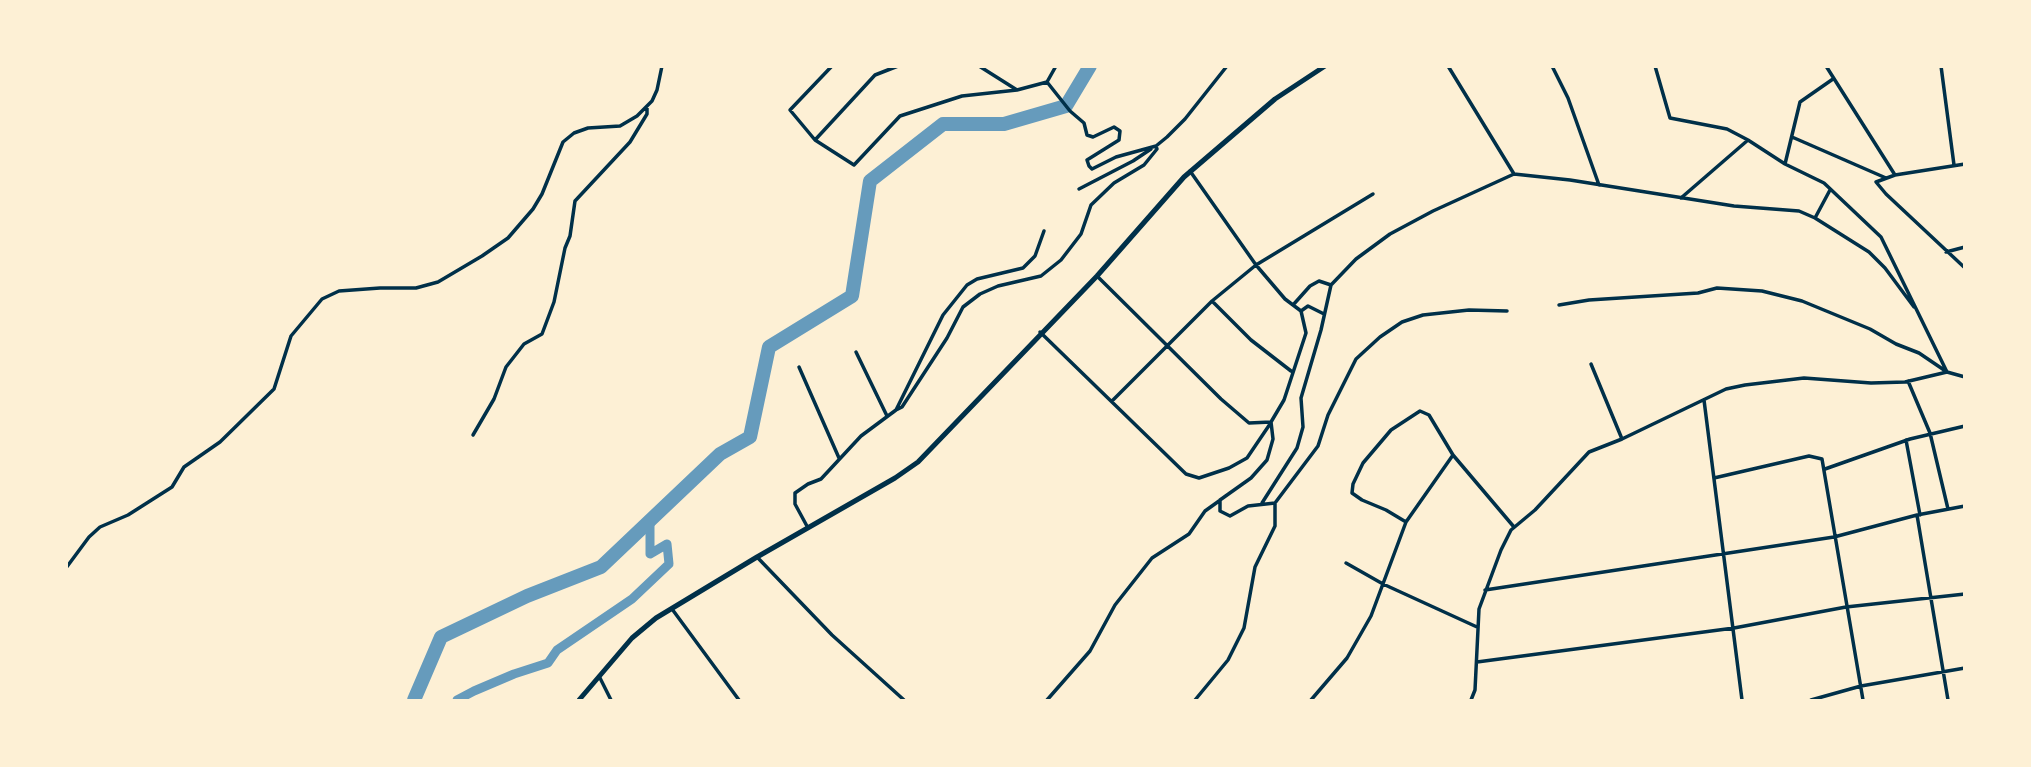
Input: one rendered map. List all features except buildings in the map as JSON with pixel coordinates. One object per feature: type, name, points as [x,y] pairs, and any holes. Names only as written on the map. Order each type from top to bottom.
[{"type":"main road","points":[[579,701],[632,639],[656,618],[918,462],[1040,332],[1097,276],[1191,171],[1275,99],[1325,66]]},
{"type":"street","points":[[66,568],[100,527],[128,515],[172,487],[184,467],[220,442],[274,389],[291,336],[322,299],[339,291],[416,288],[438,282],[464,268],[518,229],[542,194],[563,142],[574,133],[588,128],[620,126],[637,116],[657,90],[662,66]]},
{"type":"street","points":[[832,66],[790,110],[815,141],[855,165],[900,116],[962,96],[1017,90],[1047,82],[1056,66]]},
{"type":"street","points":[[815,141],[875,75],[898,66]]},
{"type":"street","points":[[979,66],[1017,90]]},
{"type":"street","points":[[1079,188],[1133,161],[1156,146],[1176,128],[1227,66]]},
{"type":"street","points":[[1448,66],[1514,174]]},
{"type":"street","points":[[1552,66],[1568,98],[1599,186]]},
{"type":"street","points":[[1655,66],[1670,118],[1727,129],[1748,140],[1785,164],[1814,178],[1881,237],[1947,372]]},
{"type":"street","points":[[1826,66],[1895,175]]},
{"type":"street","points":[[1941,66],[1954,166]]},
{"type":"street","points":[[1785,164],[1800,102],[1833,79]]},
{"type":"street","points":[[1047,82],[1070,111],[1084,122],[1087,135],[1093,137],[1114,127],[1120,131],[1119,139],[1087,160],[1092,169],[1116,157],[1156,146]]},
{"type":"street","points":[[473,435],[494,399],[506,367],[524,344],[542,334],[554,302],[570,236],[575,201],[630,142],[647,114],[647,106]]},
{"type":"street","points":[[1792,137],[1886,179]]},
{"type":"street","points":[[1681,198],[1748,140]]},
{"type":"street","points":[[808,527],[795,504],[795,493],[807,484],[821,479],[860,436],[902,407],[947,338],[963,307],[980,294],[998,286],[1041,276],[1061,260],[1081,234],[1091,205],[1114,183],[1144,165],[1157,149],[1156,146]]},
{"type":"street","points":[[1965,164],[1895,175],[1876,182],[1965,268]]},
{"type":"street","points":[[1040,332],[1186,474],[1199,478],[1229,468],[1247,458],[1284,400],[1306,333],[1301,310],[1285,299],[1256,265],[1191,171]]},
{"type":"street","points":[[1262,503],[1297,448],[1303,428],[1301,398],[1331,285],[1356,259],[1390,234],[1514,174],[1570,180],[1734,206],[1799,211],[1869,252],[1885,268],[1921,318]]},
{"type":"street","points":[[1815,218],[1830,190]]},
{"type":"street","points":[[1112,401],[1212,301],[1256,265],[1373,194]]},
{"type":"street","points":[[896,410],[949,305],[967,285],[977,279],[1023,268],[1035,256],[1044,231]]},
{"type":"street","points":[[1946,252],[1965,247]]},
{"type":"street","points":[[1097,276],[1221,399],[1250,423],[1271,422]]},
{"type":"street","points":[[1293,305],[1310,286],[1319,281],[1331,285]]},
{"type":"street","points":[[1559,305],[1589,300],[1698,293],[1717,288],[1762,291],[1802,301],[1870,329],[1919,353],[1947,372],[1965,377]]},
{"type":"street","points":[[1212,301],[1251,340],[1292,371]]},
{"type":"street","points":[[1301,310],[1308,306],[1325,315]]},
{"type":"street","points":[[1275,503],[1318,446],[1328,415],[1356,359],[1380,337],[1402,322],[1423,314],[1469,310],[1507,311]]},
{"type":"street","points":[[856,352],[887,416]]},
{"type":"street","points":[[1591,364],[1622,439]]},
{"type":"street","points":[[799,368],[839,458]]},
{"type":"street","points":[[1471,701],[1475,690],[1479,609],[1501,550],[1514,527],[1535,510],[1589,452],[1726,390],[1745,385],[1804,378],[1871,383],[1908,381],[1947,372]]},
{"type":"street","points":[[1908,381],[1930,433],[1948,510]]},
{"type":"street","points":[[1704,400],[1742,701]]},
{"type":"street","points":[[1406,522],[1352,494],[1357,473],[1363,463],[1391,430],[1420,411],[1429,415],[1453,455],[1514,527]]},
{"type":"street","points":[[1047,701],[1090,651],[1115,605],[1152,558],[1189,534],[1205,511],[1251,478],[1267,460],[1273,439],[1271,422]]},
{"type":"street","points":[[1825,469],[1906,440],[1965,426]]},
{"type":"street","points":[[1906,440],[1948,701]]},
{"type":"street","points":[[1311,701],[1347,658],[1371,616],[1406,522],[1453,455]]},
{"type":"street","points":[[1714,478],[1809,456],[1822,459],[1863,701]]},
{"type":"street","points":[[1220,500],[1220,511],[1230,516],[1248,506],[1275,503]]},
{"type":"street","points":[[1195,701],[1228,660],[1244,628],[1255,567],[1275,526],[1275,503]]},
{"type":"street","points":[[1485,590],[1834,537],[1965,506]]},
{"type":"street","points":[[757,557],[832,635],[904,701]]},
{"type":"street","points":[[1346,563],[1382,584],[1477,626]]},
{"type":"street","points":[[1477,662],[1734,628],[1846,607],[1965,594]]},
{"type":"street","points":[[672,609],[739,701]]},
{"type":"street","points":[[1811,701],[1861,686],[1965,668]]},
{"type":"street","points":[[600,676],[611,701]]},
{"type":"waterway","points":[[414,700],[441,637],[527,596],[601,567],[720,454],[750,437],[769,347],[852,296],[870,181],[943,124],[1004,124],[1066,106],[1090,66]]},
{"type":"waterway","points":[[457,700],[514,674],[548,663],[557,650],[632,599],[669,564],[667,544],[650,554],[650,520]]}]
